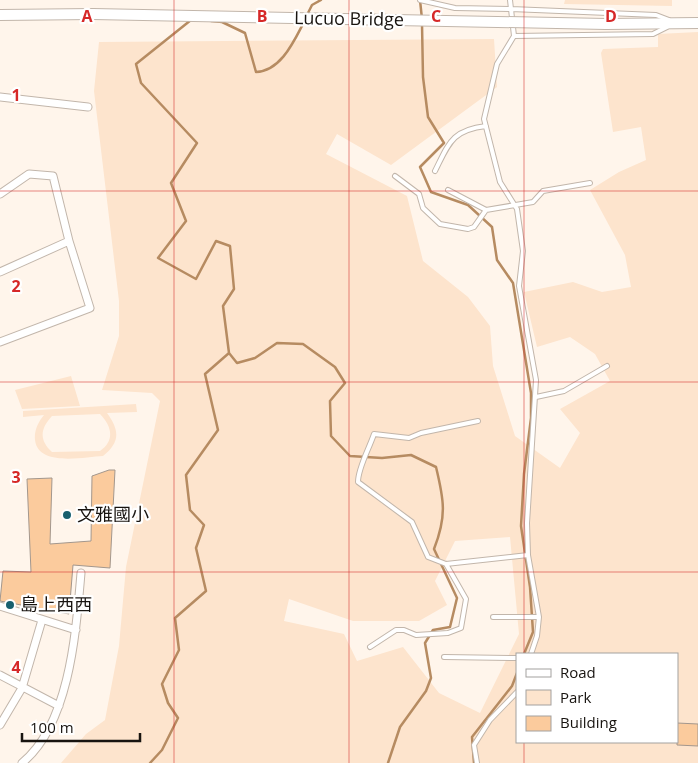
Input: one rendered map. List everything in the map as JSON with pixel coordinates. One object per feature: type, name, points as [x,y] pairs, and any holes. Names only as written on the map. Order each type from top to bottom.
[{"type":"street","name":"Lucuo Bridge","points":[[0,15],[93,14],[606,24],[698,23]]},
{"type":"street","points":[[0,97],[88,107]]},
{"type":"street","points":[[0,194],[29,174],[53,176],[69,241],[90,308],[0,342]]},
{"type":"street","points":[[0,272],[69,241]]},
{"type":"street","points":[[22,763],[36,752],[59,706],[76,630],[81,573]]},
{"type":"street","points":[[0,606],[76,630]]},
{"type":"street","points":[[0,724],[22,688],[42,620]]},
{"type":"street","points":[[0,675],[59,706]]},
{"type":"lane","points":[[422,0],[455,8],[511,8],[656,15],[676,23]]},
{"type":"lane","points":[[510,0],[514,36],[497,64],[484,119],[500,182],[517,209],[523,251],[519,286],[536,380],[527,523],[527,555],[537,617],[538,636],[531,653]]},
{"type":"lane","points":[[514,36],[653,34],[676,23]]},
{"type":"lane","points":[[435,171],[450,140],[468,128],[486,126]]},
{"type":"lane","points":[[395,176],[418,194],[423,208],[440,224],[468,229],[474,227],[485,212],[514,204],[533,202],[543,191],[590,183]]},
{"type":"lane","points":[[448,190],[485,212]]},
{"type":"lane","points":[[536,397],[564,391],[607,366]]},
{"type":"lane","points":[[478,422],[421,433],[409,438],[374,434],[365,460],[358,471],[358,482],[412,522],[428,556],[444,563],[527,555]]},
{"type":"lane","points":[[370,647],[396,630],[404,630],[416,636],[448,634],[461,628],[466,599],[444,563]]},
{"type":"lane","points":[[493,617],[537,617]]},
{"type":"lane","points":[[444,657],[516,658]]},
{"type":"lane","points":[[477,763],[474,746],[490,720],[516,693]]},
{"type":"green space","points":[[565,0],[672,0],[672,6],[564,4]]},
{"type":"green space","points":[[698,32],[698,763],[61,763],[86,734],[105,720],[119,646],[126,567],[160,401],[152,393],[102,390],[119,336],[119,301],[94,91],[99,42],[494,39],[497,87],[391,165],[337,134],[326,154],[407,196],[423,261],[468,297],[490,326],[493,366],[515,436],[560,468],[580,433],[560,409],[610,381],[595,354],[570,337],[537,347],[524,292],[573,282],[602,292],[631,287],[625,255],[590,190],[619,172],[646,160],[641,127],[613,132],[601,53],[603,49],[658,47],[658,34]],"holes":[[[510,537],[519,634],[480,713],[439,693],[403,647],[357,661],[344,634],[284,621],[289,599],[353,621],[419,621],[447,605],[435,581],[455,541]]]},
{"type":"green space","points":[[71,376],[80,406],[22,409],[15,390]]},
{"type":"green space","points":[[136,404],[137,412],[107,413],[114,425],[116,436],[113,446],[103,456],[63,459],[44,454],[38,448],[35,433],[44,415],[23,417],[23,411]],"holes":[[[100,414],[109,428],[110,438],[105,447],[100,451],[52,452],[43,439],[43,430],[52,416]]]},
{"type":"building","points":[[109,470],[115,470],[110,568],[73,565],[69,614],[0,601],[3,571],[31,572],[27,479],[52,478],[50,544],[91,541],[92,476]]},
{"type":"building","points":[[678,723],[698,724],[698,746],[677,745]]},
{"type":"waterway","points":[[307,15],[312,5],[321,0]]},
{"type":"waterway","points":[[420,0],[422,19]]},
{"type":"waterway","points":[[150,763],[162,750],[178,718],[168,703],[162,684],[179,650],[175,618],[206,591],[196,548],[204,525],[190,510],[186,475],[218,430],[205,374],[229,353],[223,306],[234,289],[230,246],[216,241],[196,279],[158,258],[186,221],[171,183],[197,143],[141,83],[136,64],[191,20]]},
{"type":"waterway","points":[[211,21],[222,22],[245,33],[256,72],[265,70],[280,61],[291,46],[304,22]]},
{"type":"waterway","points":[[422,24],[423,77],[428,117],[444,143],[420,167],[431,192],[468,205],[492,227],[497,260],[513,283],[531,393],[531,418],[524,474],[521,526],[530,587],[533,632],[524,653]]},
{"type":"waterway","points":[[229,353],[237,363],[255,358],[277,343],[303,344],[335,367],[345,383],[330,401],[331,436],[350,456],[382,458],[411,455],[436,467],[443,508],[441,527],[434,549],[457,598],[450,627],[433,630],[425,643],[431,678],[426,691],[400,727],[388,763]]},
{"type":"waterway","points":[[474,763],[472,737],[512,686],[516,676]]},
{"type":"place","name":"文雅國小","points":[[67,515]]},
{"type":"place","name":"島上西西","points":[[10,605]]}]
